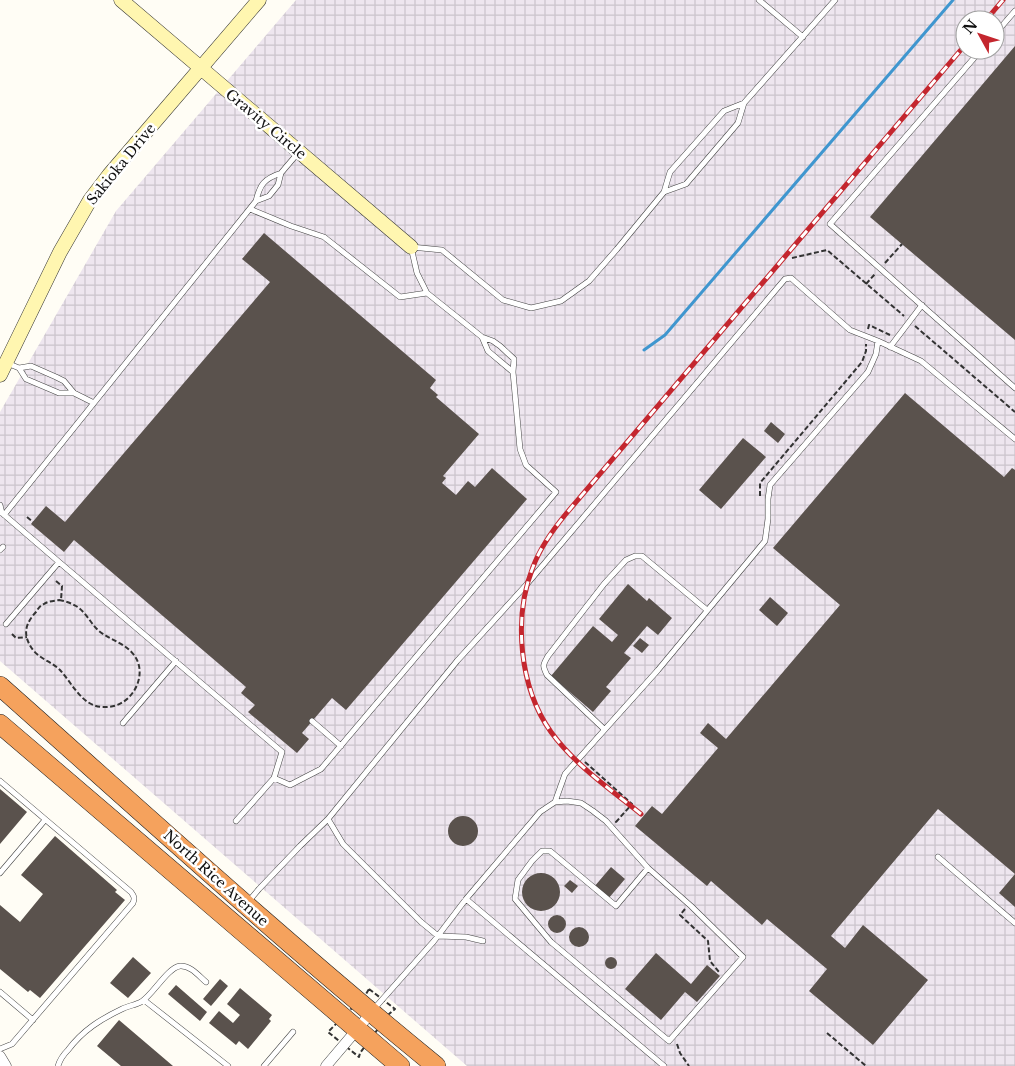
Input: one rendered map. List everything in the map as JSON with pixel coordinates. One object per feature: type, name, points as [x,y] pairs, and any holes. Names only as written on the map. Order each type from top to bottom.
[{"type":"highway","name":"North Rice Avenue","points":[[0,686],[246,905],[371,1013],[436,1066]]},
{"type":"highway","name":"North Rice Avenue","points":[[0,724],[400,1066]]},
{"type":"street","name":"Gravity Circle","points":[[121,0],[411,247]]},
{"type":"street","name":"Sakioka Drive","points":[[8,368],[60,252],[90,200],[109,175],[260,0]]},
{"type":"street","points":[[326,1066],[371,1013]]},
{"type":"street","points":[[0,1056],[6,1066]]},
{"type":"lane","points":[[759,0],[803,37]]},
{"type":"lane","points":[[664,192],[686,184],[738,123],[744,103],[836,0]]},
{"type":"lane","points":[[1005,22],[1015,11]]},
{"type":"lane","points":[[972,60],[830,224],[1015,388]]},
{"type":"lane","points":[[274,778],[290,785],[321,769],[556,492],[526,465],[520,449],[513,372],[514,359],[493,341],[482,337],[427,294],[418,273],[411,247],[442,250],[503,300],[531,308],[561,301],[589,281],[664,192],[670,172],[724,111],[744,103]]},
{"type":"lane","points":[[256,201],[269,196],[278,185],[281,173],[299,152]]},
{"type":"lane","points":[[2,514],[250,209],[256,201],[259,189],[269,178],[281,173]]},
{"type":"lane","points":[[250,209],[324,237],[400,298],[427,294]]},
{"type":"lane","points":[[246,905],[256,892],[328,819],[457,661],[527,584],[785,279],[791,278],[850,330],[921,361],[1015,439]]},
{"type":"lane","points":[[890,347],[922,306]]},
{"type":"lane","points":[[482,337],[488,351],[513,372]]},
{"type":"lane","points":[[555,802],[565,774],[658,670],[765,541],[770,485],[868,372],[876,354],[878,341]]},
{"type":"lane","points":[[8,368],[32,366],[64,381],[74,393],[94,403]]},
{"type":"lane","points":[[8,368],[26,379],[59,393],[74,393]]},
{"type":"lane","points":[[0,505],[2,514],[282,752],[274,778],[236,821]]},
{"type":"lane","points":[[604,729],[547,674],[543,664],[604,584],[626,560],[635,556],[642,556],[707,610]]},
{"type":"lane","points":[[6,624],[58,562]]},
{"type":"lane","points":[[123,724],[176,661]]},
{"type":"lane","points":[[312,721],[341,746]]},
{"type":"lane","points":[[0,781],[131,892],[134,897],[133,904],[12,1044],[0,1050]]},
{"type":"lane","points":[[371,1013],[438,936],[466,899],[540,812],[555,802],[566,801],[581,803],[606,821],[648,868],[689,904],[743,957],[669,1041],[551,942],[515,899],[518,880],[542,851],[550,851],[616,906],[648,868]]},
{"type":"lane","points":[[328,819],[343,844],[421,922],[438,936],[483,940]]},
{"type":"lane","points":[[0,873],[45,820]]},
{"type":"lane","points":[[938,858],[1015,923]]},
{"type":"lane","points":[[466,899],[664,1066]]},
{"type":"lane","points":[[58,1066],[60,1060],[76,1039],[96,1022],[140,1003],[151,994],[171,971],[179,966],[188,968],[206,982]]},
{"type":"lane","points":[[0,992],[33,1020]]},
{"type":"lane","points":[[144,1000],[228,1066]]},
{"type":"lane","points":[[264,1066],[293,1032]]},
{"type":"path","points":[[760,501],[760,483],[862,362],[866,351],[869,325],[896,339]]},
{"type":"path","points":[[28,517],[33,522]]},
{"type":"path","points":[[56,581],[62,586],[61,600]]},
{"type":"path","points":[[61,600],[69,602],[78,607],[97,630],[122,644],[135,656],[140,671],[139,680],[132,694],[119,705],[96,706],[74,689],[58,669],[38,655],[31,647],[27,637],[27,624],[35,612],[44,603],[61,600]]},
{"type":"path","points":[[12,634],[16,638],[27,637]]},
{"type":"path","points":[[579,757],[632,804],[616,822],[623,829]]},
{"type":"path","points":[[689,904],[680,915],[708,941],[710,961],[719,971],[727,976]]},
{"type":"path","points":[[827,1033],[866,1066]]},
{"type":"path","points":[[676,1040],[680,1053],[689,1066]]},
{"type":"shaded area","points":[[296,0],[1015,0],[1015,1066],[467,1066],[0,661],[0,412],[116,211]]},
{"type":"building","points":[[1015,46],[1015,340],[870,217]]},
{"type":"building","points":[[264,233],[436,380],[430,388],[438,395],[436,397],[479,434],[443,476],[446,478],[442,483],[456,495],[468,481],[475,487],[492,468],[527,499],[346,710],[332,698],[302,733],[309,739],[297,753],[248,712],[255,705],[241,693],[246,687],[74,540],[64,552],[31,524],[46,506],[65,522],[270,282],[242,259]]},
{"type":"building","points":[[905,393],[1004,477],[1012,468],[1015,470],[1015,874],[938,809],[831,936],[845,948],[863,925],[928,980],[873,1045],[809,991],[827,969],[767,919],[762,925],[711,881],[707,886],[635,826],[652,806],[662,814],[718,748],[700,733],[708,723],[726,739],[840,605],[773,548]]},
{"type":"building","points":[[771,422],[785,434],[778,443],[764,431]]},
{"type":"building","points":[[743,438],[766,457],[721,509],[699,490]]},
{"type":"building","points":[[628,584],[647,601],[649,598],[672,618],[658,635],[647,626],[624,653],[631,658],[606,687],[611,691],[593,712],[551,676],[593,626],[612,642],[618,635],[599,619]]},
{"type":"building","points":[[770,597],[788,613],[777,626],[759,610]]},
{"type":"building","points":[[640,638],[649,645],[642,653],[633,646]]},
{"type":"building","points":[[0,789],[27,812],[0,844]]},
{"type":"building","points":[[463,816],[474,820],[478,831],[474,842],[463,846],[452,842],[448,831],[452,820]]},
{"type":"building","points":[[55,836],[117,890],[115,892],[125,900],[40,998],[30,990],[28,992],[0,969],[0,905],[20,922],[43,894],[21,875]]},
{"type":"building","points":[[611,867],[625,879],[608,899],[594,887]]},
{"type":"building","points":[[541,873],[554,879],[560,892],[554,905],[541,911],[528,905],[522,892],[528,879]]},
{"type":"building","points":[[1015,874],[1015,907],[999,893]]},
{"type":"building","points":[[570,880],[578,886],[572,893],[564,886]]},
{"type":"building","points":[[553,915],[561,915],[566,920],[564,931],[553,933],[548,928],[548,920]]},
{"type":"building","points":[[579,927],[586,930],[589,937],[586,944],[579,947],[572,944],[569,937],[572,930]]},
{"type":"building","points":[[656,953],[691,984],[707,965],[720,976],[697,1002],[685,992],[661,1020],[625,989]]},
{"type":"building","points":[[133,957],[151,973],[128,998],[110,983]]},
{"type":"building","points":[[611,957],[617,963],[611,969],[605,963]]},
{"type":"building","points":[[220,979],[228,986],[211,1006],[203,999]]},
{"type":"building","points":[[176,985],[207,1012],[200,1021],[168,994]]},
{"type":"building","points":[[240,988],[272,1015],[269,1019],[271,1021],[248,1049],[239,1041],[236,1045],[209,1023],[219,1011],[233,1023],[240,1015],[227,1004]]},
{"type":"building","points":[[119,1020],[173,1066],[121,1066],[97,1046]]},
{"type":"waterway","points":[[644,350],[665,335],[953,0]]},
{"type":"railway","points":[[994,10],[1003,0]]},
{"type":"railway","points":[[641,814],[593,776],[571,755],[560,744],[540,714],[532,694],[522,651],[521,629],[523,608],[533,567],[539,553],[565,515],[955,57]]}]
